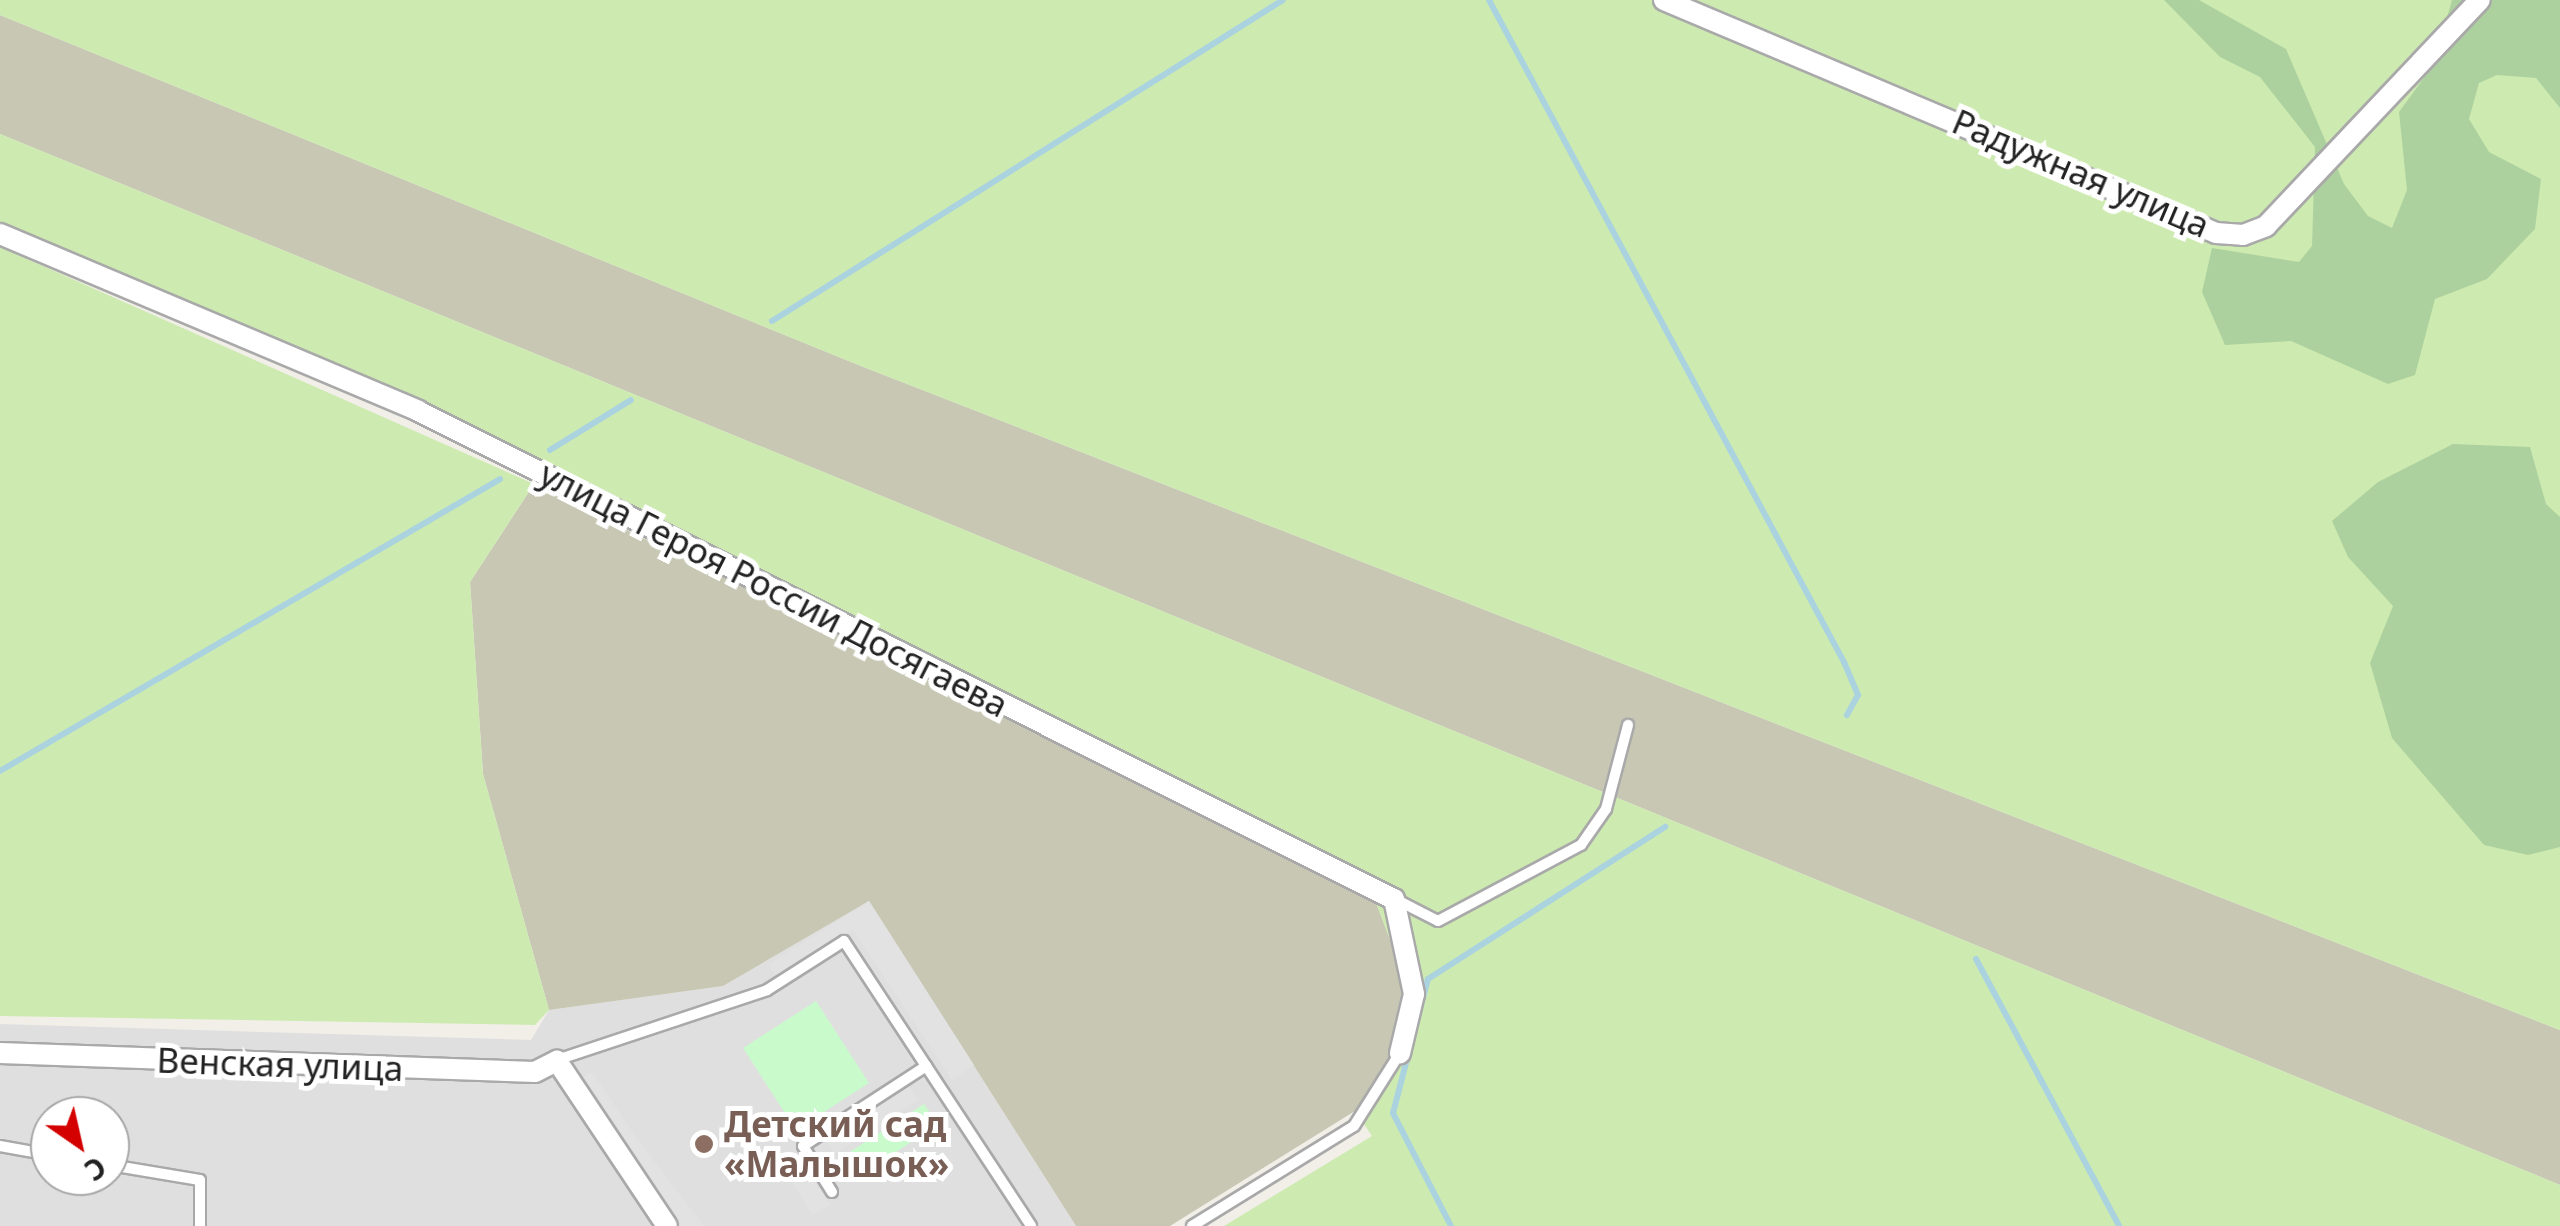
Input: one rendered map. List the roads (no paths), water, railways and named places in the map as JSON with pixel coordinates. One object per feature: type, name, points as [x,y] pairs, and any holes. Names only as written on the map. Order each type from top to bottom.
[{"type":"street","name":"Радужная улица","points":[[1664,0],[2216,232],[2243,235],[2266,226],[2480,0]]},
{"type":"street","name":"улица Героя России Досягаева","points":[[0,234],[418,412],[1394,899]]},
{"type":"street","points":[[1394,899],[1414,994],[1400,1052]]},
{"type":"street","name":"Венская улица","points":[[0,1053],[535,1072],[557,1061]]},
{"type":"street","points":[[557,1061],[666,1226]]},
{"type":"lane","points":[[1394,899],[1438,921],[1581,845],[1606,809],[1628,725]]},
{"type":"lane","points":[[557,1061],[768,990],[844,941],[1031,1226]]},
{"type":"lane","points":[[1192,1226],[1354,1126],[1400,1052]]},
{"type":"lane","points":[[832,1192],[803,1146],[926,1066]]},
{"type":"lane","points":[[0,1146],[30,1151]]},
{"type":"lane","points":[[130,1168],[200,1180],[200,1226]]},
{"type":"waterway","points":[[772,321],[1283,0]]},
{"type":"waterway","points":[[1489,0],[1844,662],[1858,695],[1847,715]]},
{"type":"waterway","points":[[550,450],[631,400]]},
{"type":"waterway","points":[[0,771],[500,479]]},
{"type":"waterway","points":[[1451,1226],[1393,1113],[1428,979],[1665,827]]},
{"type":"waterway","points":[[1976,959],[2119,1226]]},
{"type":"place","name":"Детский сад «Малышок»","points":[[704,1144]]}]
